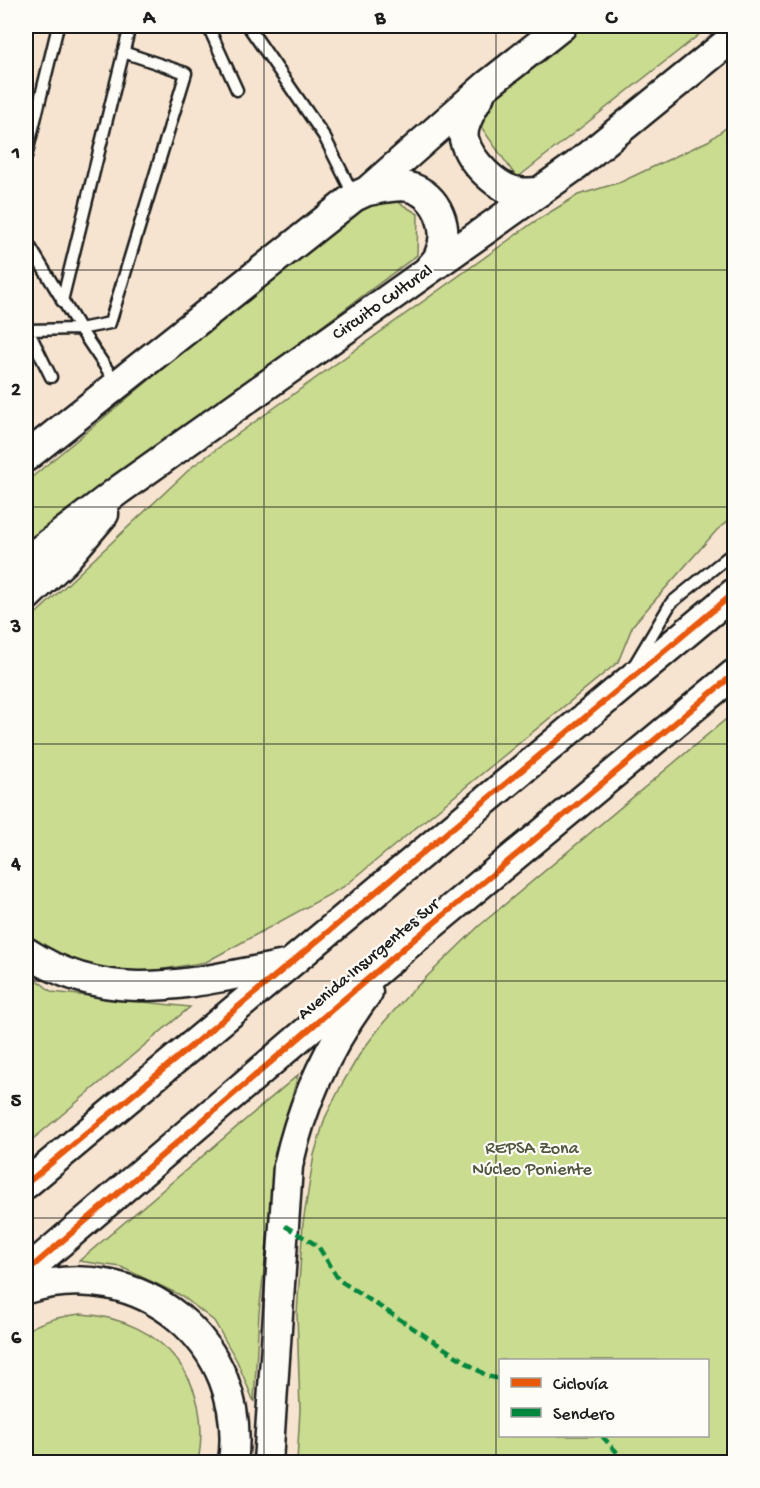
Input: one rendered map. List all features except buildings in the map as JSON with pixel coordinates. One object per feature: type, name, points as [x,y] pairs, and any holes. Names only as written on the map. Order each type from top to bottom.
[{"type":"main road","points":[[26,457],[361,194],[486,86],[562,26]]},
{"type":"main road","name":"Circuito Cultural","points":[[26,561],[119,490],[596,150],[735,37]]},
{"type":"main road","points":[[486,86],[469,115],[464,138],[474,161],[489,178],[518,193],[539,192]]},
{"type":"main road","points":[[361,194],[395,186],[410,187],[427,195],[441,214],[443,237],[439,256],[425,274]]},
{"type":"main road","points":[[26,597],[87,536],[119,490]]},
{"type":"main road","points":[[26,1184],[735,593]]},
{"type":"main road","name":"Avenida Insurgentes Sur","points":[[26,1272],[405,947],[735,674]]},
{"type":"main road","points":[[268,1462],[288,1166],[294,1141],[310,1092],[336,1042],[366,995],[405,947]]},
{"type":"main road","points":[[26,952],[58,970],[81,978],[135,987],[182,984],[288,964]]},
{"type":"main road","points":[[26,1289],[56,1282],[77,1280],[95,1282],[131,1290],[164,1305],[178,1315],[202,1343],[215,1362],[224,1382],[231,1403],[234,1425],[233,1462]]},
{"type":"lane","points":[[26,157],[58,26]]},
{"type":"lane","points":[[62,301],[130,26]]},
{"type":"lane","points":[[208,26],[237,90]]},
{"type":"lane","points":[[248,26],[361,194]]},
{"type":"lane","points":[[51,377],[26,328],[80,329],[110,323],[186,73],[123,52]]},
{"type":"lane","points":[[26,240],[62,301],[117,384]]},
{"type":"lane","points":[[622,686],[671,603],[735,552]]},
{"type":"shaded area","points":[[26,26],[734,26],[734,1462],[26,1462]]},
{"type":"green space","points":[[572,26],[710,26],[517,178],[479,124],[494,88]]},
{"type":"green space","points":[[734,122],[734,516],[717,530],[633,625],[618,662],[345,886],[206,962],[141,973],[76,967],[26,933],[26,623],[193,466],[534,222],[578,195],[621,182],[708,141]]},
{"type":"green space","points":[[386,195],[418,214],[417,255],[26,548],[26,482],[355,210]]},
{"type":"green space","name":"REPSA Zona Núcleo Poniente","points":[[734,714],[734,1462],[297,1462],[300,1410],[297,1314],[303,1223],[314,1155],[325,1118],[361,1052],[384,1022],[409,994],[479,926]]},
{"type":"green space","points":[[26,971],[52,992],[190,1007],[26,1145]]},
{"type":"green space","points":[[298,1075],[278,1148],[259,1313],[254,1402],[237,1361],[214,1321],[182,1296],[121,1267],[79,1261]]},
{"type":"green space","points":[[81,1314],[111,1318],[137,1328],[159,1342],[177,1360],[190,1381],[198,1405],[201,1433],[198,1462],[26,1462],[26,1331],[53,1319]]},
{"type":"marked path","points":[[285,1226],[318,1246],[339,1280],[487,1376],[499,1379]]},
{"type":"marked path","points":[[603,1437],[626,1462]]},
{"type":"cycle path","points":[[26,1184],[734,593]]},
{"type":"cycle path","points":[[26,1272],[405,947],[734,674]]}]
